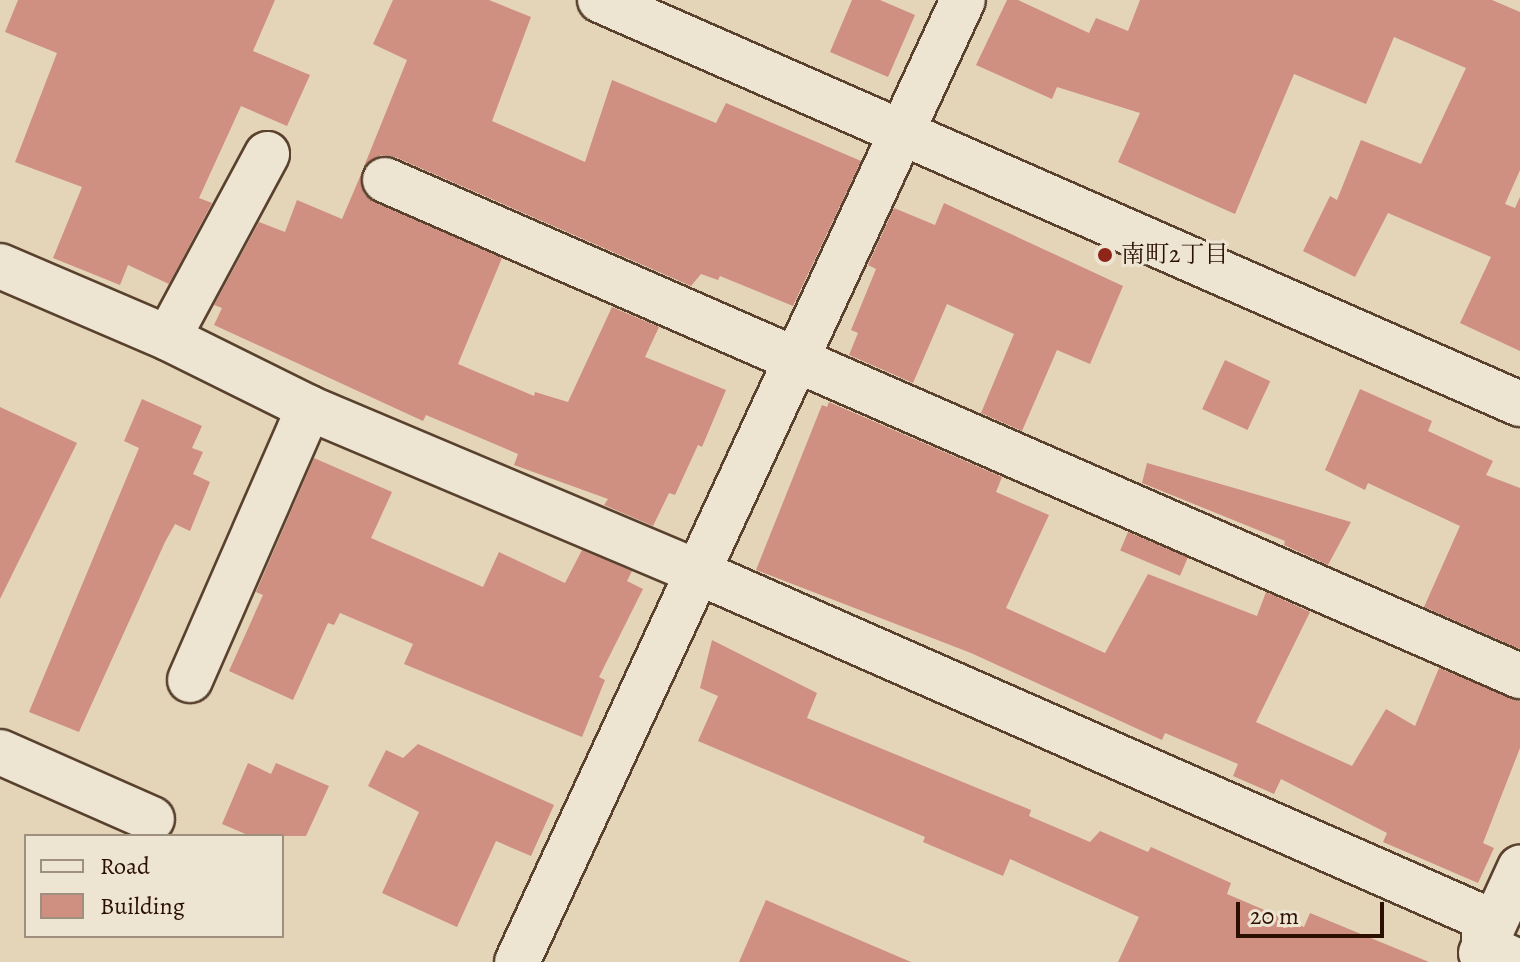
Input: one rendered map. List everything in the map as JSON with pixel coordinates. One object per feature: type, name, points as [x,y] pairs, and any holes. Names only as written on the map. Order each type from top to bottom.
[{"type":"street","points":[[600,0],[1520,404]]},
{"type":"street","points":[[517,962],[905,132],[963,0]]},
{"type":"street","points":[[168,338],[267,154]]},
{"type":"street","points":[[385,180],[800,358],[1520,676]]},
{"type":"street","points":[[0,266],[168,338],[309,408],[700,573],[1484,918],[1493,957]]},
{"type":"street","points":[[190,680],[309,408]]},
{"type":"street","points":[[0,752],[152,819]]},
{"type":"street","points":[[1493,957],[1520,868]]},
{"type":"building","points":[[18,0],[275,0],[253,51],[310,75],[287,126],[241,106],[199,198],[212,203],[169,284],[128,265],[120,285],[53,258],[82,187],[15,162],[57,53],[5,32]]},
{"type":"building","points":[[393,0],[489,0],[531,17],[492,121],[585,162],[612,80],[716,123],[726,103],[861,161],[793,306],[720,276],[718,280],[701,274],[691,286],[395,157],[381,155],[363,169],[407,60],[373,44]]},
{"type":"building","points":[[852,0],[880,0],[915,15],[888,77],[830,52]]},
{"type":"building","points":[[1007,0],[1018,0],[1089,33],[1096,18],[1128,31],[1140,0],[1492,0],[1520,12],[1520,170],[1505,204],[1515,208],[1520,197],[1520,351],[1460,323],[1491,257],[1388,213],[1355,277],[1303,251],[1330,196],[1337,200],[1361,140],[1421,164],[1466,68],[1394,37],[1366,104],[1294,74],[1235,214],[1118,162],[1140,113],[1057,87],[1052,99],[976,65]]},
{"type":"building","points":[[362,172],[364,194],[374,202],[502,258],[458,364],[534,396],[535,392],[568,402],[612,307],[659,327],[645,357],[726,390],[702,447],[698,445],[675,495],[669,493],[653,526],[604,505],[608,499],[514,465],[518,454],[426,415],[423,421],[214,325],[222,308],[214,305],[259,222],[285,232],[297,200],[342,219]]},
{"type":"building","points":[[944,203],[1123,286],[1090,364],[1057,350],[1022,431],[981,413],[1014,334],[947,304],[913,383],[849,355],[858,333],[851,330],[876,269],[868,265],[894,208],[935,225]]},
{"type":"building","points":[[1225,360],[1270,381],[1247,430],[1202,409]]},
{"type":"building","points":[[1360,389],[1432,421],[1428,431],[1493,461],[1486,475],[1520,488],[1520,649],[1424,607],[1460,526],[1368,483],[1365,490],[1325,470]]},
{"type":"building","points":[[142,399],[202,426],[192,448],[203,452],[193,474],[210,482],[190,531],[175,524],[165,542],[79,732],[29,712],[139,448],[124,441]]},
{"type":"building","points":[[829,402],[1002,477],[996,492],[1049,515],[1006,608],[1105,653],[1148,574],[1257,616],[1266,592],[1310,612],[1256,722],[1352,766],[1386,709],[1415,726],[1439,668],[1520,701],[1520,748],[1483,843],[1494,848],[1478,883],[1383,842],[1387,833],[1281,779],[1274,794],[1233,776],[1238,764],[1165,733],[1162,740],[971,653],[756,570],[822,405],[827,407]]},
{"type":"building","points":[[0,407],[77,443],[0,599]]},
{"type":"building","points":[[314,458],[392,492],[371,538],[483,587],[499,552],[565,583],[582,550],[632,571],[627,581],[643,589],[599,677],[605,680],[582,737],[404,664],[413,644],[340,613],[334,625],[328,623],[293,700],[229,671],[263,595],[256,592]]},
{"type":"building","points":[[1147,463],[1351,522],[1328,565],[1284,545],[1285,541],[1142,483]]},
{"type":"building","points":[[1128,532],[1188,557],[1180,576],[1120,550]]},
{"type":"building","points":[[712,640],[817,693],[807,718],[1031,810],[1029,816],[1090,842],[1100,831],[1148,852],[1151,847],[1231,883],[1227,894],[1304,927],[1310,913],[1429,962],[1118,962],[1139,917],[1010,859],[1003,876],[923,842],[925,837],[698,741],[718,696],[700,688]]},
{"type":"building","points":[[418,744],[554,805],[531,856],[496,841],[457,927],[382,893],[419,812],[368,786],[386,750],[403,758]]},
{"type":"building","points":[[248,763],[271,774],[276,763],[329,786],[306,836],[245,834],[222,824]]},
{"type":"building","points":[[766,900],[911,962],[739,962]]},
{"type":"place","name":"南町2丁目","points":[[1105,255]]}]
